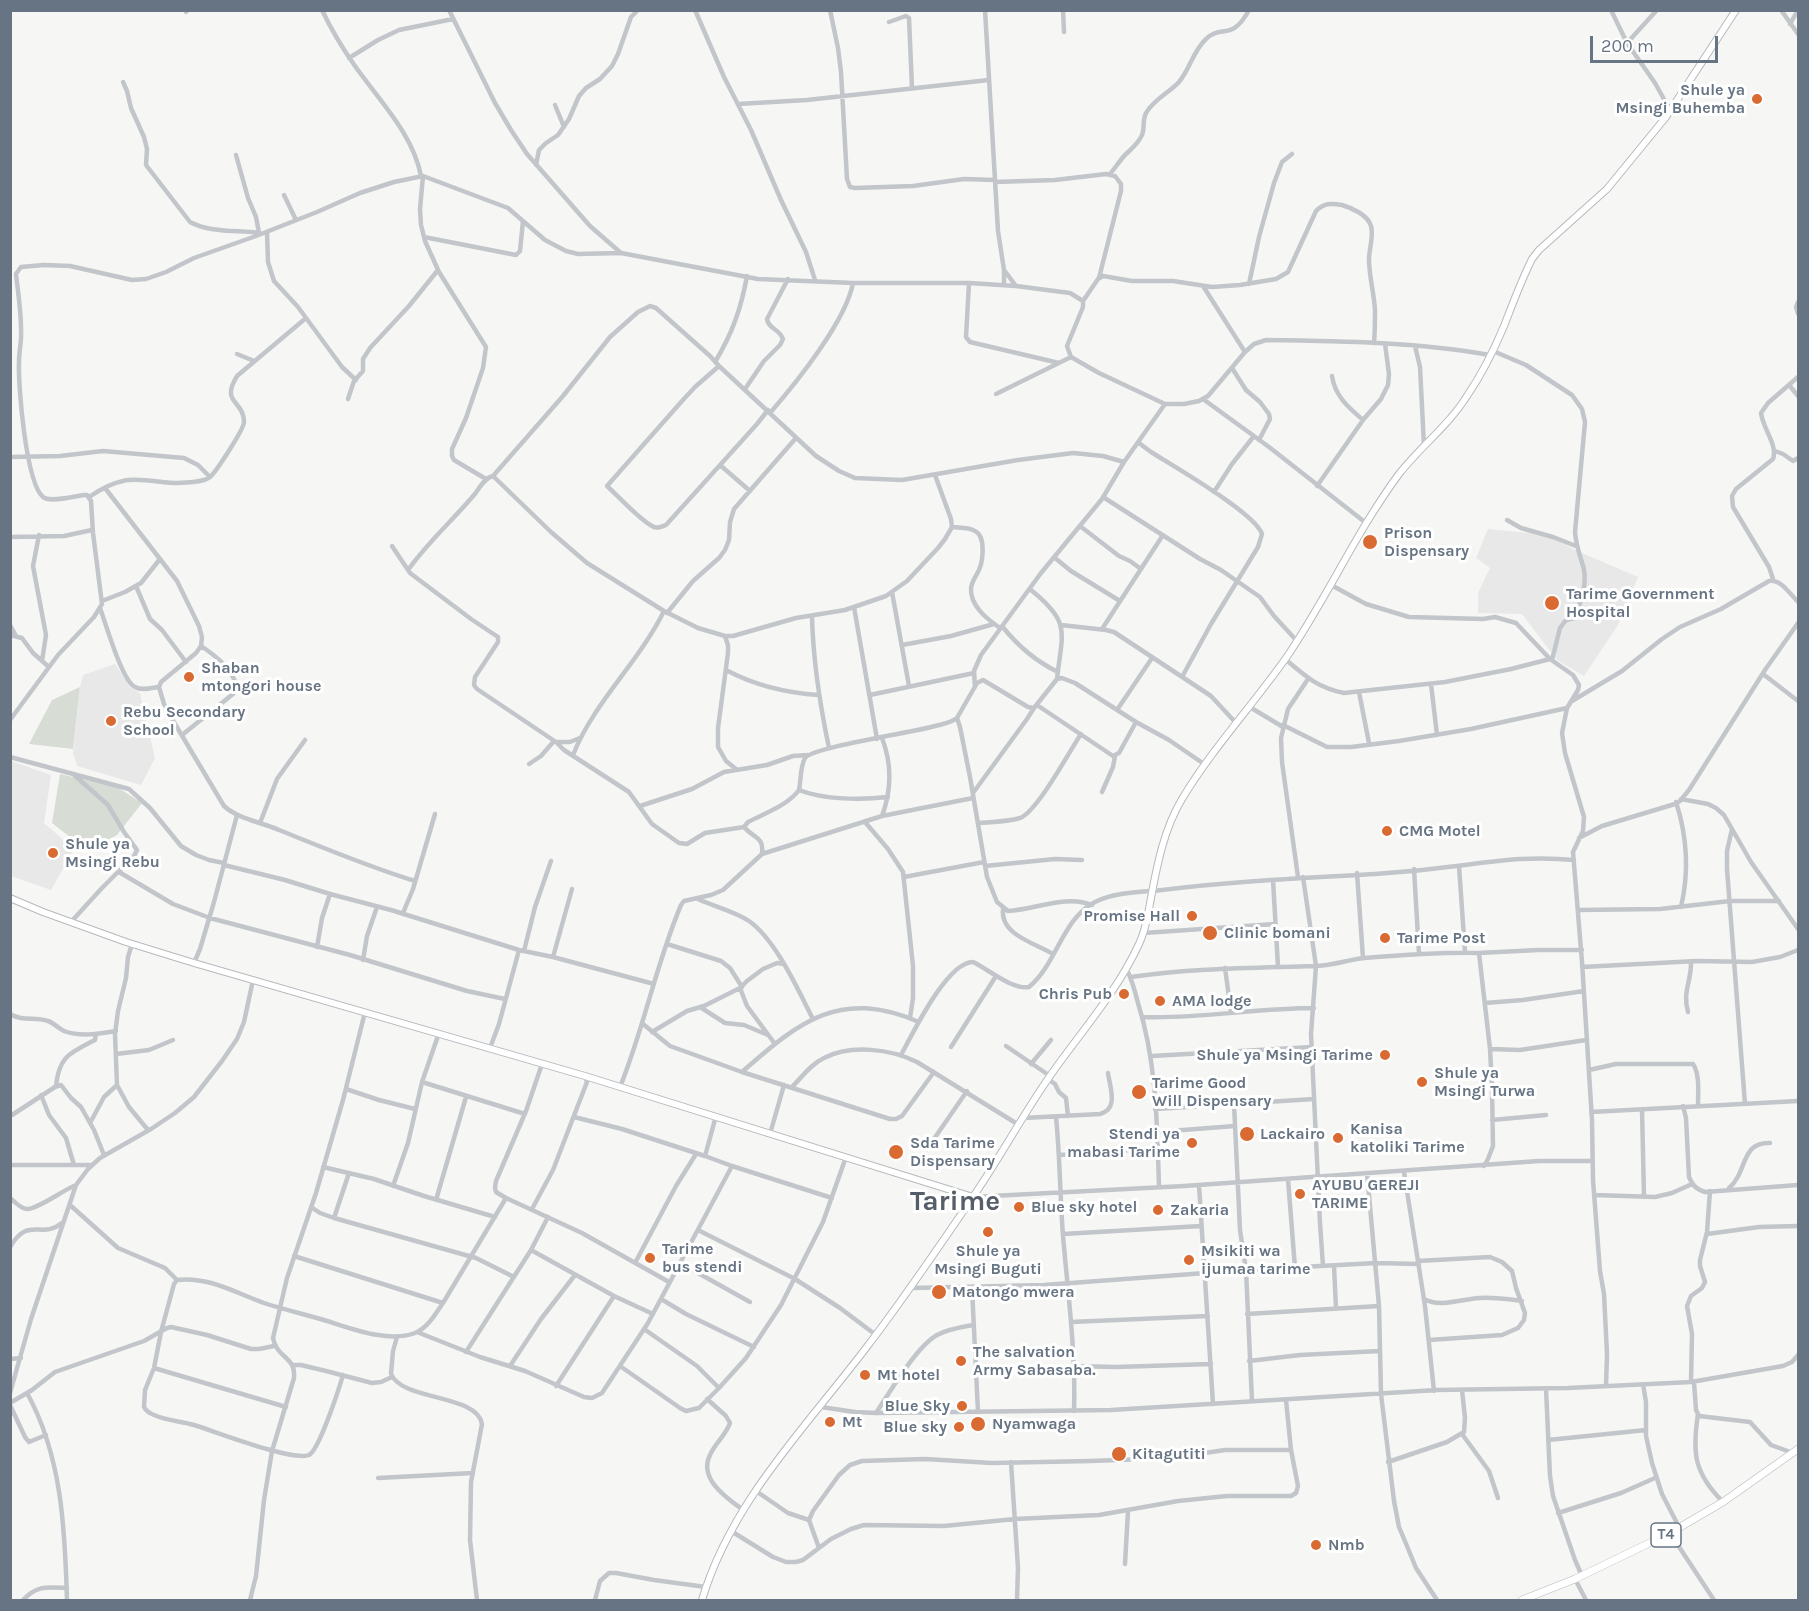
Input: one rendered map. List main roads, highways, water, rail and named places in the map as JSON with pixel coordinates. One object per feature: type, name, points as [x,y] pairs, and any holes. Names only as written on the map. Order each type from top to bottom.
[{"type":"highway","name":"T4","points":[[1522,1600],[1579,1578],[1670,1533],[1723,1502],[1796,1451]]},
{"type":"main road","points":[[702,1600],[719,1556],[743,1510],[776,1462],[911,1288],[973,1197],[1049,1078],[1126,968],[1144,933],[1167,829],[1204,764],[1285,659],[1366,523],[1402,470],[1466,398],[1492,353],[1525,272],[1539,250],[1606,189],[1670,110],[1736,10]]},
{"type":"main road","points":[[10,898],[132,944],[585,1076],[973,1197]]},
{"type":"place","name":"Shule ya Msingi Buhemba","points":[[1757,99]]},
{"type":"place","name":"Prison Dispensary","points":[[1370,542]]},
{"type":"place","name":"Tarime Government Hospital","points":[[1552,603]]},
{"type":"place","name":"Shaban mtongori house","points":[[189,677]]},
{"type":"place","name":"Rebu Secondary School","points":[[111,721]]},
{"type":"place","name":"CMG Motel","points":[[1387,831]]},
{"type":"place","name":"Shule ya Msingi Rebu","points":[[53,853]]},
{"type":"place","name":"Promise Hall","points":[[1192,916]]},
{"type":"place","name":"Clinic bomani","points":[[1210,933]]},
{"type":"place","name":"Tarime Post","points":[[1385,938]]},
{"type":"place","name":"Chris Pub","points":[[1124,994]]},
{"type":"place","name":"AMA lodge","points":[[1160,1001]]},
{"type":"place","name":"Shule ya Msingi Tarime","points":[[1385,1055]]},
{"type":"place","name":"Shule ya Msingi Turwa","points":[[1422,1082]]},
{"type":"place","name":"Tarime Good Will Dispensary","points":[[1139,1092]]},
{"type":"place","name":"Lackairo","points":[[1247,1134]]},
{"type":"place","name":"Kanisa katoliki Tarime","points":[[1338,1138]]},
{"type":"place","name":"Stendi ya mabasi Tarime","points":[[1192,1143]]},
{"type":"place","name":"Sda Tarime Dispensary","points":[[896,1152]]},
{"type":"place","name":"AYUBU GEREJI TARIME","points":[[1300,1194]]},
{"type":"place","name":"Blue sky hotel","points":[[1019,1207]]},
{"type":"place","name":"Zakaria","points":[[1158,1210]]},
{"type":"place","name":"Shule ya Msingi Buguti","points":[[988,1232]]},
{"type":"place","name":"Tarime bus stendi","points":[[650,1258]]},
{"type":"place","name":"Msikiti wa ijumaa tarime","points":[[1189,1260]]},
{"type":"place","name":"Matongo mwera","points":[[939,1292]]},
{"type":"place","name":"The salvation Army Sabasaba.","points":[[961,1361]]},
{"type":"place","name":"Mt hotel","points":[[865,1375]]},
{"type":"place","name":"Blue Sky","points":[[962,1406]]},
{"type":"place","name":"Mt","points":[[830,1422]]},
{"type":"place","name":"Nyamwaga","points":[[978,1424]]},
{"type":"place","name":"Blue sky","points":[[959,1427]]},
{"type":"place","name":"Kitagutiti","points":[[1119,1454]]},
{"type":"place","name":"Nmb","points":[[1316,1545]]},
{"type":"district","name":"Tarime","points":[[955,1202]]}]
